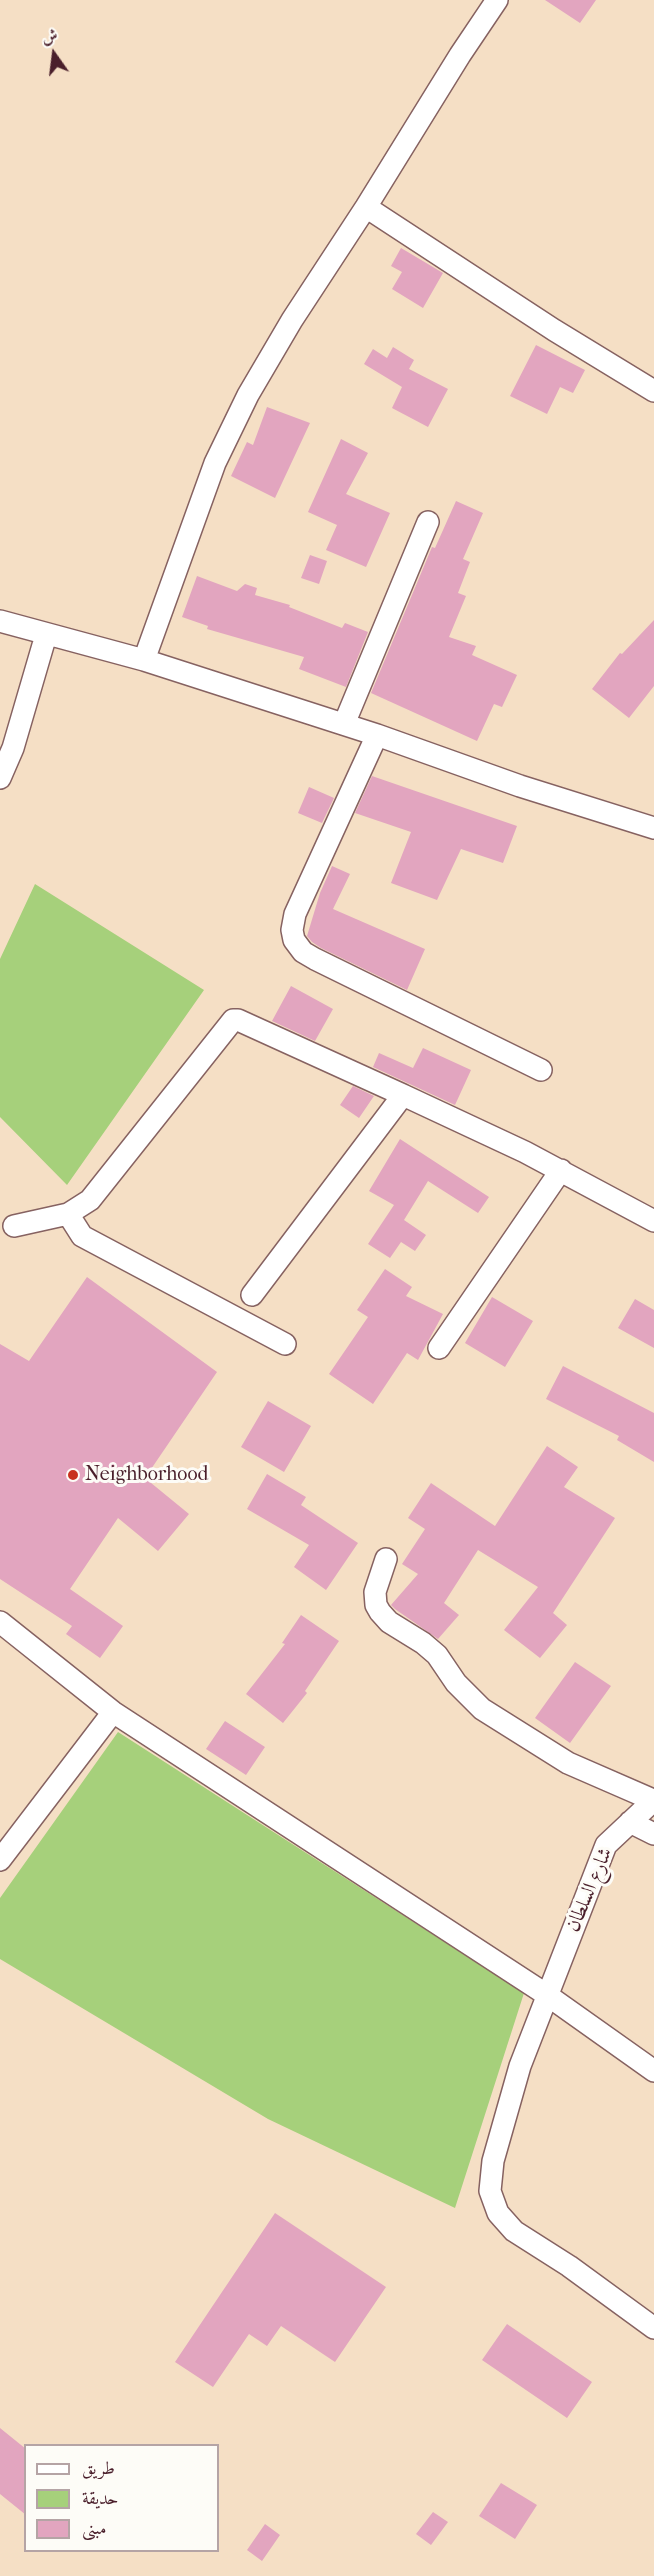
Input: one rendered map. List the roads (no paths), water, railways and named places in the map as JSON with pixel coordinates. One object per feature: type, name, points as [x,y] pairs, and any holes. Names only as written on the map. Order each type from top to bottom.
[{"type":"street","points":[[144,660],[215,463],[243,405],[292,320],[497,0]]},
{"type":"street","points":[[366,207],[554,330],[654,391]]},
{"type":"street","points":[[344,724],[428,522]]},
{"type":"street","points":[[0,621],[144,660],[377,735],[520,786],[654,828]]},
{"type":"street","points":[[0,778],[13,748],[46,635]]},
{"type":"street","points":[[377,735],[295,914],[292,930],[294,940],[303,952],[315,959],[540,1070]]},
{"type":"street","points":[[14,1226],[68,1214],[90,1200],[233,1020],[238,1020],[468,1123],[654,1221]]},
{"type":"street","points":[[252,1294],[403,1095]]},
{"type":"street","points":[[439,1348],[561,1170]]},
{"type":"street","points":[[68,1214],[82,1236],[285,1344]]},
{"type":"street","points":[[386,1559],[375,1592],[376,1605],[380,1612],[389,1622],[423,1643],[437,1655],[456,1683],[482,1709],[568,1763],[654,1800]]},
{"type":"street","points":[[0,1622],[113,1712],[547,1995],[654,2071]]},
{"type":"street","points":[[0,1860],[113,1712]]},
{"type":"street","name":"شارع السلطان","points":[[654,1800],[606,1845],[520,2066],[493,2161],[490,2191],[498,2213],[514,2231],[569,2266],[654,2328]]},
{"type":"street","points":[[630,1822],[654,1834]]},
{"type":"place","name":"Neighborhood","points":[[73,1475]]}]
